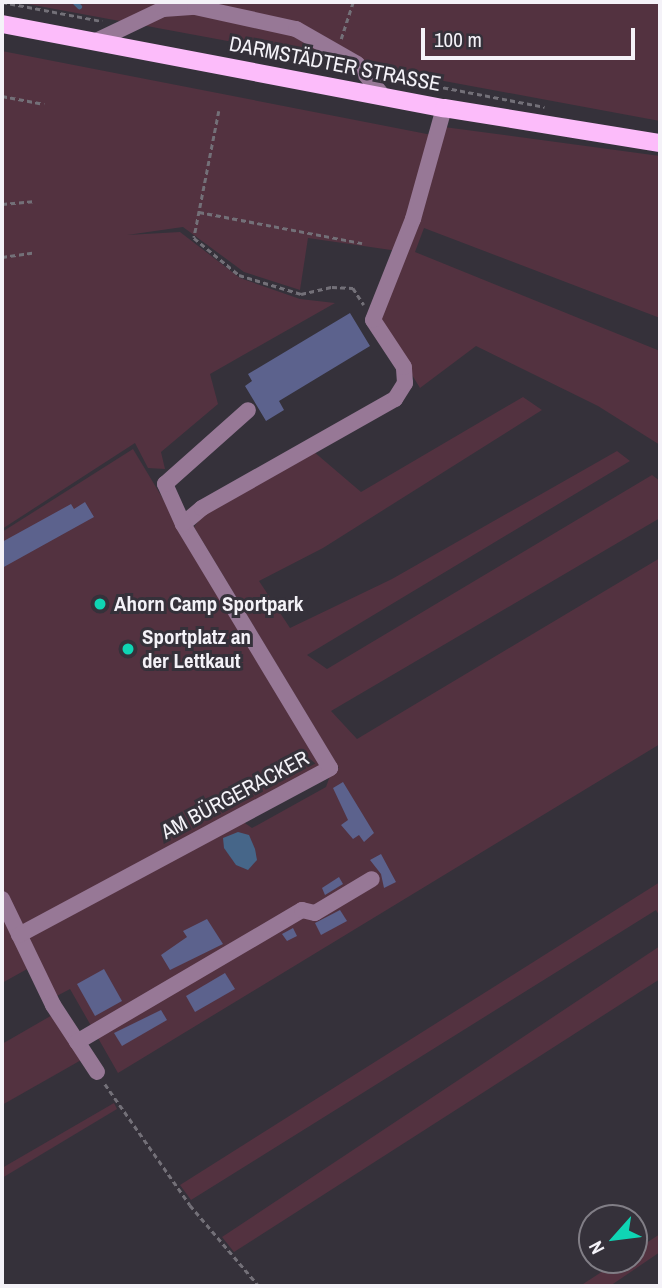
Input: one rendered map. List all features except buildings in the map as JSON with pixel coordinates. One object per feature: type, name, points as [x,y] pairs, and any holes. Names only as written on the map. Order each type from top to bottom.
[{"type":"main road","name":"DARMSTÄDTER STRASSE","points":[[2,24],[444,108],[660,144]]},
{"type":"lane","points":[[96,41],[163,9],[195,7],[296,29],[357,64],[383,96]]},
{"type":"lane","points":[[248,410],[164,484],[183,524],[202,508],[395,399],[405,383],[404,367],[373,320],[413,219],[444,108]]},
{"type":"lane","name":"AM BÜRGERACKER","points":[[19,935],[330,768],[183,524]]},
{"type":"lane","points":[[77,1042],[302,910],[315,913],[372,879]]},
{"type":"lane","points":[[2,899],[53,1005],[97,1073]]},
{"type":"path","points":[[2,2],[109,19]]},
{"type":"path","points":[[351,45],[341,39],[353,2]]},
{"type":"path","points":[[370,60],[410,81],[555,109]]},
{"type":"path","points":[[2,96],[44,104]]},
{"type":"path","points":[[219,111],[194,238],[239,275],[301,294],[332,286],[353,288],[373,320]]},
{"type":"path","points":[[2,204],[36,201]]},
{"type":"path","points":[[199,212],[362,243]]},
{"type":"path","points":[[2,257],[36,252]]},
{"type":"path","points":[[97,1073],[190,1205],[259,1286]]},
{"type":"shaded area","points":[[17,2],[660,2],[660,121]]},
{"type":"shaded area","points":[[2,51],[432,135],[398,251],[308,238],[300,290],[244,272],[183,227],[127,235],[180,232],[240,278],[300,299],[335,303],[210,374],[218,404],[161,452],[165,469],[148,468],[135,443],[2,529]]},
{"type":"shaded area","points":[[444,127],[660,156],[660,318],[424,228],[415,252],[660,351],[660,445],[598,406],[476,346],[420,388],[377,318]]},
{"type":"shaded area","points":[[523,397],[542,410],[323,548],[259,581],[290,628],[392,579],[617,451],[630,461],[307,655],[327,669],[652,475],[660,481],[660,518],[331,711],[357,739],[660,558],[660,744],[118,1073],[70,989],[53,998],[23,938],[242,821],[252,828],[326,787],[331,773],[339,768],[194,527],[202,516],[313,451],[361,492]]},
{"type":"shaded area","name":"Sportplatz an der Lettkaut","points":[[133,449],[324,766],[21,929],[2,890],[2,532]]},
{"type":"shaded area","points":[[660,882],[660,917],[656,910],[191,1200],[180,1185]]},
{"type":"shaded area","points":[[2,908],[29,968],[2,983]]},
{"type":"shaded area","points":[[660,946],[660,979],[234,1252],[222,1237]]},
{"type":"shaded area","points":[[54,1014],[83,1059],[2,1105],[2,1044]]},
{"type":"shaded area","points":[[114,1103],[117,1109],[2,1178],[2,1168]]},
{"type":"shaded area","points":[[660,1234],[660,1252],[648,1260],[648,1242]]},
{"type":"shaded area","points":[[598,1274],[628,1274],[610,1286],[580,1286]]},
{"type":"water","points":[[238,832],[249,835],[255,849],[257,860],[248,870],[236,865],[224,848],[223,838]]},
{"type":"waterway","points":[[75,2],[79,6]]},
{"type":"place","name":"Ahorn Camp Sportpark","points":[[100,604]]},
{"type":"place","name":"Sportplatz an der Lettkaut","points":[[128,649]]}]
